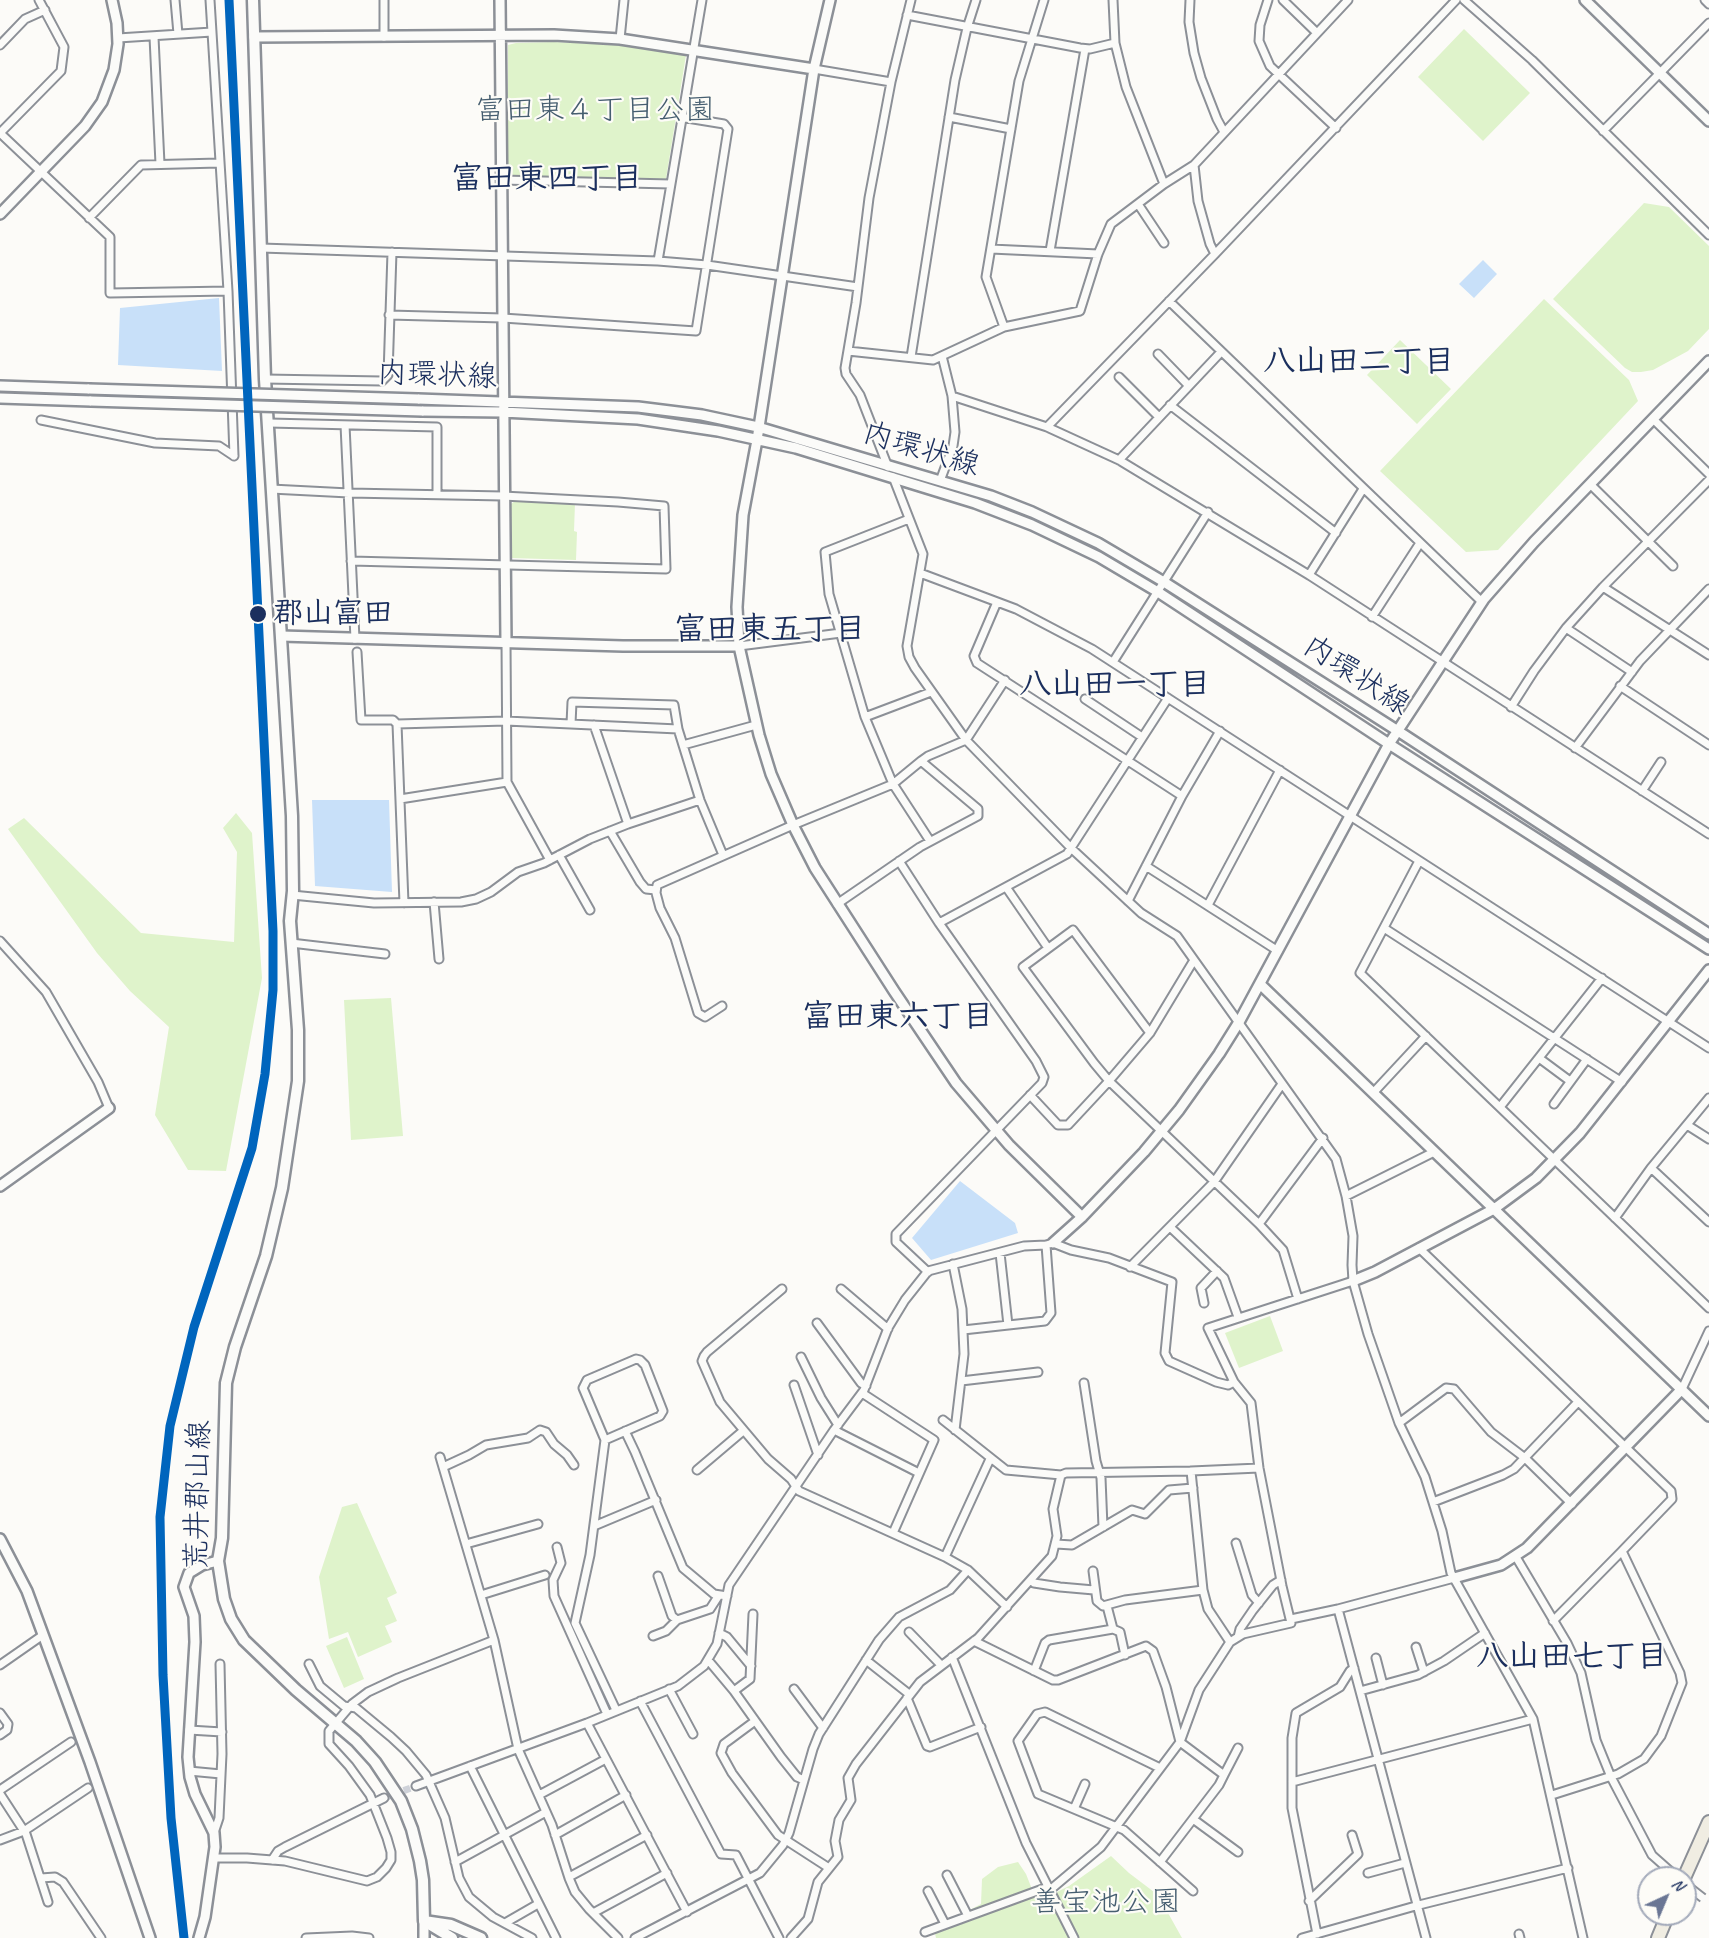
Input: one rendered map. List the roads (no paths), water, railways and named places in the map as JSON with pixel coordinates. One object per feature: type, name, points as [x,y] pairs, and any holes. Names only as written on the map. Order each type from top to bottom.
[{"type":"highway","points":[[1689,1866],[1709,1822]]},
{"type":"highway","points":[[1697,1868],[1709,1840]]},
{"type":"main road","name":"荒井郡山線","points":[[254,0],[265,379],[292,816],[291,944],[298,1030],[298,1081],[282,1188],[266,1256],[235,1347],[226,1383],[222,1538],[218,1561],[224,1599],[231,1619],[244,1640],[288,1683],[336,1723],[375,1762],[401,1801],[412,1829],[420,1861],[424,1921]]},
{"type":"main road","points":[[424,1921],[452,1938]]},
{"type":"main road","points":[[424,1921],[451,1925],[481,1938]]},
{"type":"street","points":[[39,0],[64,47],[61,71],[0,133],[110,237],[110,294],[228,291]]},
{"type":"street","points":[[0,214],[85,126],[99,107],[114,70],[118,38],[112,0]]},
{"type":"street","points":[[175,0],[178,34]]},
{"type":"street","points":[[41,420],[155,443],[219,447],[234,456],[228,291],[210,0]]},
{"type":"street","points":[[384,0],[384,37]]},
{"type":"street","points":[[500,0],[507,782],[550,860]]},
{"type":"street","points":[[620,39],[624,0]]},
{"type":"street","points":[[658,261],[702,0]]},
{"type":"street","points":[[830,0],[814,69],[757,440],[743,514],[737,607],[739,646],[756,725],[775,784],[815,868],[943,1064],[995,1130],[1034,1172],[1082,1217]]},
{"type":"street","points":[[911,0],[891,82],[869,198],[845,371],[860,395],[922,554],[908,634],[908,652],[911,662],[966,740],[1072,849],[1128,901],[1151,920],[1173,932],[1323,1138],[1339,1165],[1353,1236],[1353,1281],[1368,1334],[1399,1423],[1425,1477],[1446,1546],[1449,1568],[1533,1719],[1583,1938]]},
{"type":"street","points":[[911,357],[949,117],[967,28],[976,0]]},
{"type":"street","points":[[1004,327],[986,277],[1019,81],[1044,0]]},
{"type":"street","points":[[1113,0],[1115,43],[1126,87],[1164,184]]},
{"type":"street","points":[[1190,0],[1189,22],[1194,53],[1201,78],[1224,132]]},
{"type":"street","points":[[1268,0],[1260,25],[1259,41],[1270,66],[1336,128]]},
{"type":"street","points":[[1283,0],[1317,33]]},
{"type":"street","points":[[848,351],[933,360],[1004,327],[1080,311],[1098,254],[1111,224],[1164,184],[1194,165],[1348,0]]},
{"type":"street","points":[[1047,427],[1336,128],[1456,0]]},
{"type":"street","points":[[1464,0],[1532,60],[1709,235]]},
{"type":"street","points":[[1585,0],[1709,121]]},
{"type":"street","points":[[1705,0],[1709,4]]},
{"type":"street","points":[[0,45],[25,19],[45,10]]},
{"type":"street","points":[[907,15],[1085,49],[1115,43]]},
{"type":"street","points":[[1604,132],[1709,23]]},
{"type":"street","points":[[118,38],[212,32]]},
{"type":"street","points":[[254,37],[554,36],[620,39],[891,82]]},
{"type":"street","points":[[154,37],[160,164]]},
{"type":"street","points":[[1050,251],[1085,49]]},
{"type":"street","points":[[389,315],[503,318],[696,331],[728,129],[724,124],[681,117]]},
{"type":"street","points":[[949,117],[1011,129]]},
{"type":"street","points":[[89,218],[141,165],[219,163]]},
{"type":"street","points":[[1194,165],[1198,201],[1215,254]]},
{"type":"street","points":[[501,180],[671,184]]},
{"type":"street","points":[[1138,204],[1164,243]]},
{"type":"street","points":[[261,248],[658,261],[707,265],[858,287]]},
{"type":"street","points":[[991,249],[1098,254]]},
{"type":"street","points":[[265,379],[381,381],[388,375],[392,252]]},
{"type":"street","points":[[1169,301],[1482,602]]},
{"type":"street","points":[[1119,460],[1221,352]]},
{"type":"street","points":[[1158,354],[1189,386]]},
{"type":"street","points":[[940,481],[954,440],[955,418],[942,356]]},
{"type":"street","points":[[1049,1244],[1082,1217],[1162,1132],[1194,1090],[1239,1022],[1389,744],[1482,602],[1515,562],[1709,361]]},
{"type":"street","points":[[1119,377],[1159,417]]},
{"type":"street","name":"内環状線","points":[[0,386],[638,407],[702,415],[758,427],[991,496],[1032,512],[1098,543],[1164,582],[1709,934]]},
{"type":"street","points":[[952,396],[1047,427],[1119,460],[1309,575],[1641,791],[1708,831]]},
{"type":"street","points":[[0,398],[503,412],[638,419],[718,431],[796,448],[975,503],[1032,525],[1099,557],[1158,592],[1389,744],[1709,948]]},
{"type":"street","points":[[1170,405],[1336,533]]},
{"type":"street","points":[[1653,419],[1709,474]]},
{"type":"street","points":[[269,423],[437,427],[437,494]]},
{"type":"street","points":[[345,425],[355,639]]},
{"type":"street","points":[[1511,707],[1566,628],[1603,586],[1709,480]]},
{"type":"street","points":[[1590,484],[1673,566]]},
{"type":"street","points":[[271,489],[503,496],[664,506],[666,569],[351,561]]},
{"type":"street","points":[[1309,575],[1363,489]]},
{"type":"street","points":[[1113,662],[1208,512]]},
{"type":"street","points":[[909,519],[825,552],[829,594],[865,717],[893,784],[930,841]]},
{"type":"street","points":[[1372,616],[1420,543]]},
{"type":"street","points":[[920,573],[997,602],[1053,627],[1113,662],[1709,1048]]},
{"type":"street","points":[[1603,586],[1709,655]]},
{"type":"street","points":[[1575,748],[1620,686],[1669,629],[1709,589]]},
{"type":"street","points":[[997,602],[974,656],[977,663],[1182,796]]},
{"type":"street","points":[[1566,628],[1632,672]]},
{"type":"street","points":[[281,636],[623,646],[739,646],[841,633]]},
{"type":"street","points":[[357,652],[361,720],[393,720],[397,723],[506,721],[678,729]]},
{"type":"street","points":[[722,1006],[705,1017],[698,1013],[675,938],[662,913],[656,890],[659,883],[893,784],[928,756],[966,740],[1005,680]]},
{"type":"street","points":[[1620,686],[1709,745]]},
{"type":"street","points":[[865,717],[931,692]]},
{"type":"street","points":[[939,923],[1067,854],[1168,698]]},
{"type":"street","points":[[1085,699],[1142,737]]},
{"type":"street","points":[[571,724],[572,702],[674,705],[678,729],[700,800],[723,855]]},
{"type":"street","points":[[397,723],[404,903]]},
{"type":"street","points":[[594,725],[628,824]]},
{"type":"street","points":[[683,745],[756,725]]},
{"type":"street","points":[[1128,901],[1182,796],[1220,731]]},
{"type":"street","points":[[837,904],[930,841],[976,818],[979,811],[921,761]]},
{"type":"street","points":[[1641,791],[1661,762]]},
{"type":"street","points":[[1208,905],[1280,770]]},
{"type":"street","points":[[400,799],[507,782]]},
{"type":"street","points":[[292,895],[374,903],[461,902],[476,899],[491,892],[518,872],[550,860],[590,839],[700,800]]},
{"type":"street","points":[[610,831],[640,882],[646,889],[656,890]]},
{"type":"street","points":[[559,855],[590,910]]},
{"type":"street","points":[[900,861],[939,923],[1036,1061],[1044,1080],[896,1234],[896,1242],[928,1272]]},
{"type":"street","points":[[1419,861],[1360,973],[1709,1308]]},
{"type":"street","points":[[1146,866],[1278,951]]},
{"type":"street","points":[[1006,886],[1048,948]]},
{"type":"street","points":[[434,902],[439,959]]},
{"type":"street","points":[[1384,928],[1622,1082]]},
{"type":"street","points":[[1150,1033],[1074,930],[1023,967],[1109,1081],[1283,1250],[1298,1299]]},
{"type":"street","points":[[0,941],[46,992],[98,1082],[109,1108],[0,1186]]},
{"type":"street","points":[[291,944],[385,954]]},
{"type":"street","points":[[1030,1095],[1058,1125],[1063,1127],[1068,1125],[1150,1033],[1194,960]]},
{"type":"street","points":[[925,1932],[1049,1889],[1098,1851],[1180,1742],[1199,1690],[1230,1642],[1238,1637],[1291,1623],[1260,1468],[1251,1403],[1234,1382],[1208,1328],[1375,1272],[1494,1209],[1518,1193],[1555,1160],[1580,1133],[1709,970]]},
{"type":"street","points":[[1500,1107],[1602,978]]},
{"type":"street","points":[[1260,984],[1709,1416]]},
{"type":"street","points":[[1374,1093],[1426,1036]]},
{"type":"street","points":[[1539,1058],[1570,1081]]},
{"type":"street","points":[[1554,1104],[1587,1059]]},
{"type":"street","points":[[1130,1267],[1214,1182],[1282,1084]]},
{"type":"street","points":[[1615,1218],[1709,1098]]},
{"type":"street","points":[[1688,1125],[1709,1139]]},
{"type":"street","points":[[1258,1224],[1323,1138]]},
{"type":"street","points":[[1346,1196],[1434,1152]]},
{"type":"street","points":[[1652,1168],[1709,1222]]},
{"type":"street","points":[[1170,1227],[1224,1278],[1238,1317]]},
{"type":"street","points":[[963,1330],[1045,1321],[1051,1314],[1049,1244]]},
{"type":"street","points":[[416,1786],[587,1723],[669,1689],[688,1680],[708,1660],[714,1651],[729,1585],[864,1389],[888,1329],[904,1300],[928,1272],[1024,1246],[1049,1244],[1109,1258],[1172,1282],[1165,1353],[1173,1364],[1216,1382],[1228,1385],[1234,1382]]},
{"type":"street","points":[[1419,1248],[1671,1491],[1672,1499],[1553,1621]]},
{"type":"street","points":[[1000,1253],[1008,1325]]},
{"type":"street","points":[[953,1264],[962,1309],[964,1358],[955,1430]]},
{"type":"street","points":[[1204,1303],[1201,1288],[1217,1271]]},
{"type":"street","points":[[782,1289],[706,1352],[702,1361],[718,1399],[743,1431],[768,1459],[791,1479],[799,1491],[945,1557],[968,1570],[1007,1607]]},
{"type":"street","points":[[841,1289],[888,1329]]},
{"type":"street","points":[[818,1323],[864,1389],[934,1440],[893,1533]]},
{"type":"street","points":[[1291,1619],[1338,1609],[1489,1569],[1516,1557],[1538,1539],[1682,1389],[1709,1331]]},
{"type":"street","points":[[801,1358],[836,1427],[920,1473]]},
{"type":"street","points":[[605,1440],[660,1416],[663,1411],[645,1365],[638,1359],[587,1380],[583,1386],[605,1440],[590,1555],[575,1623],[616,1710]]},
{"type":"street","points":[[961,1381],[1038,1372]]},
{"type":"street","points":[[1084,1383],[1099,1472],[1103,1527]]},
{"type":"street","points":[[794,1384],[818,1455]]},
{"type":"street","points":[[1399,1423],[1450,1388],[1491,1432],[1525,1458],[1572,1504]]},
{"type":"street","points":[[1433,1502],[1514,1469],[1578,1402]]},
{"type":"street","points":[[943,1420],[990,1459],[1009,1471],[1061,1475],[1066,1473],[1260,1468]]},
{"type":"street","points":[[443,1467],[486,1445],[524,1439],[540,1430],[546,1432],[574,1465]]},
{"type":"street","points":[[624,1431],[656,1500],[683,1568],[714,1594],[727,1596]]},
{"type":"street","points":[[697,1470],[743,1431]]},
{"type":"street","points":[[440,1457],[494,1640],[519,1749],[546,1812],[575,1892],[618,1938]]},
{"type":"street","points":[[945,1557],[990,1459]]},
{"type":"street","points":[[1191,1471],[1203,1590],[1208,1609],[1230,1642]]},
{"type":"street","points":[[791,1938],[808,1919],[818,1882],[838,1857],[835,1841],[839,1821],[851,1800],[848,1778],[856,1764],[924,1678],[974,1641],[1052,1556],[1057,1536],[1053,1509],[1061,1475]]},
{"type":"street","points":[[1056,1544],[1071,1545],[1132,1510],[1142,1514],[1148,1512],[1169,1490],[1193,1488]]},
{"type":"street","points":[[594,1526],[656,1500]]},
{"type":"street","points":[[466,1544],[538,1524]]},
{"type":"street","points":[[0,1539],[27,1591],[90,1762],[150,1938]]},
{"type":"street","points":[[1236,1543],[1252,1595],[1259,1603]]},
{"type":"street","points":[[557,1547],[561,1563],[553,1580],[554,1596],[607,1714]]},
{"type":"street","points":[[1552,1795],[1611,1777],[1644,1759],[1663,1731],[1682,1683],[1680,1673],[1622,1551]]},
{"type":"street","points":[[1516,1557],[1581,1672],[1596,1740],[1611,1777],[1649,1851],[1663,1866]]},
{"type":"street","points":[[214,1833],[195,1794],[189,1771],[189,1730],[195,1642],[194,1616],[184,1587],[189,1573],[202,1565],[218,1561]]},
{"type":"street","points":[[635,1938],[760,1873],[786,1841],[813,1749],[823,1728],[866,1660],[898,1617],[950,1590],[968,1570]]},
{"type":"street","points":[[1093,1571],[1097,1602],[1107,1606],[1125,1600],[1203,1590]]},
{"type":"street","points":[[481,1595],[545,1575]]},
{"type":"street","points":[[658,1576],[672,1616],[677,1620]]},
{"type":"street","points":[[1030,1580],[1034,1583],[1094,1590]]},
{"type":"street","points":[[1238,1637],[1240,1629],[1259,1603],[1273,1585],[1281,1580]]},
{"type":"street","points":[[653,1636],[666,1631],[677,1620],[710,1609],[719,1595]]},
{"type":"street","points":[[1107,1606],[1113,1629]]},
{"type":"street","points":[[1338,1609],[1426,1938]]},
{"type":"street","points":[[734,1691],[750,1679],[753,1614]]},
{"type":"street","points":[[1034,1671],[1045,1643],[1049,1640],[1113,1629],[1120,1632],[1125,1654]]},
{"type":"street","points":[[909,1632],[940,1665]]},
{"type":"street","points":[[719,1633],[727,1637],[751,1666]]},
{"type":"street","points":[[1360,1691],[1424,1672],[1485,1633]]},
{"type":"street","points":[[0,1665],[43,1635]]},
{"type":"street","points":[[214,1858],[272,1860],[367,1881],[377,1877],[389,1864],[391,1852],[374,1803],[349,1766],[329,1744],[329,1731],[349,1707],[376,1688],[494,1640]]},
{"type":"street","points":[[974,1641],[1034,1671],[1058,1680],[1146,1646],[1153,1650],[1180,1742],[1224,1775]]},
{"type":"street","points":[[1416,1647],[1424,1672]]},
{"type":"street","points":[[952,1657],[1026,1843],[1074,1938]]},
{"type":"street","points":[[1376,1658],[1383,1685]]},
{"type":"street","points":[[708,1660],[734,1691],[797,1777],[804,1780]]},
{"type":"street","points":[[866,1660],[908,1696],[927,1746],[930,1747],[981,1727]]},
{"type":"street","points":[[199,1938],[205,1917],[214,1858],[214,1833],[219,1818],[222,1732],[220,1664]]},
{"type":"street","points":[[309,1664],[317,1683],[344,1706],[356,1708],[391,1737],[406,1751],[429,1781],[448,1824],[459,1878],[469,1897],[482,1910],[532,1938]]},
{"type":"street","points":[[1317,1934],[1292,1808],[1292,1738],[1296,1713],[1340,1687],[1354,1668]]},
{"type":"street","points":[[669,1689],[693,1734]]},
{"type":"street","points":[[794,1689],[823,1728]]},
{"type":"street","points":[[640,1701],[721,1854],[736,1855],[779,1938]]},
{"type":"street","points":[[1160,1768],[1045,1712],[1039,1712],[1018,1738],[1037,1792],[1116,1826],[1193,1891]]},
{"type":"street","points":[[0,1713],[8,1724],[7,1730],[0,1735]]},
{"type":"street","points":[[1292,1782],[1533,1719]]},
{"type":"street","points":[[755,1721],[724,1744],[721,1753],[732,1773],[778,1835],[829,1868]]},
{"type":"street","points":[[587,1723],[687,1912]]},
{"type":"street","points":[[189,1730],[222,1732]]},
{"type":"street","points":[[48,1902],[24,1831],[0,1792],[71,1742]]},
{"type":"street","points":[[1160,1862],[1219,1785],[1238,1748]]},
{"type":"street","points":[[539,1796],[606,1759]]},
{"type":"street","points":[[470,1766],[556,1938]]},
{"type":"street","points":[[189,1771],[221,1774]]},
{"type":"street","points":[[1074,1809],[1085,1784]]},
{"type":"street","points":[[0,1840],[24,1831],[88,1788]]},
{"type":"street","points":[[555,1835],[626,1796]]},
{"type":"street","points":[[272,1860],[278,1851],[285,1847],[384,1798]]},
{"type":"street","points":[[455,1862],[546,1812]]},
{"type":"street","points":[[1193,1819],[1239,1852]]},
{"type":"street","points":[[569,1877],[647,1835]]},
{"type":"street","points":[[1310,1901],[1358,1854],[1352,1835]]},
{"type":"street","points":[[1368,1873],[1405,1863]]},
{"type":"street","points":[[1302,1938],[1568,1868]]},
{"type":"street","points":[[593,1913],[667,1873]]},
{"type":"street","points":[[948,1875],[968,1916]]},
{"type":"street","points":[[41,1878],[55,1877],[63,1882],[101,1938]]},
{"type":"street","points":[[928,1891],[945,1924]]},
{"type":"street","points":[[505,1923],[538,1904]]},
{"type":"street","points":[[424,1921],[424,1938]]},
{"type":"street","points":[[306,1938],[352,1936],[369,1938]]},
{"type":"water","points":[[1483,260],[1497,274],[1474,298],[1459,284]]},
{"type":"water","points":[[219,298],[222,371],[118,365],[120,308]]},
{"type":"water","points":[[312,800],[389,800],[392,892],[315,886]]},
{"type":"water","points":[[960,1181],[1015,1223],[1018,1233],[931,1260],[912,1238]]},
{"type":"tunnel","points":[[384,1798],[416,1786]]},
{"type":"place","name":"郡山富田","points":[[258,614]]},
{"type":"district","name":"富田東四丁目","points":[[547,180]]},
{"type":"district","name":"八山田二丁目","points":[[1359,363]]},
{"type":"district","name":"富田東五丁目","points":[[770,631]]},
{"type":"district","name":"八山田一丁目","points":[[1115,686]]},
{"type":"district","name":"富田東六丁目","points":[[898,1018]]},
{"type":"district","name":"八山田七丁目","points":[[1572,1658]]},
{"type":"park label","name":"富田東４丁目公園","points":[[595,111]]},
{"type":"park label","name":"善宝池公園","points":[[1106,1903]]}]
